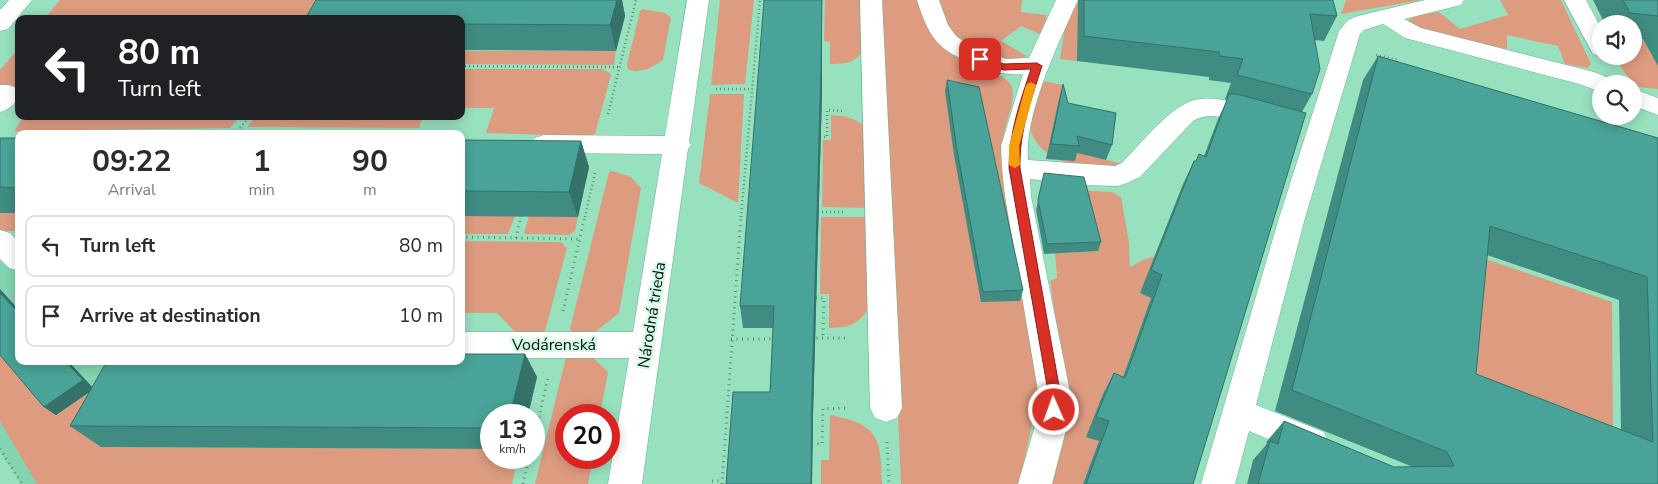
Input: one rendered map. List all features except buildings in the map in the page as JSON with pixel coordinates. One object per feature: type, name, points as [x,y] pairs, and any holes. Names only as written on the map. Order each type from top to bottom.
[{"type":"street","points":[[0,24],[22,0]]},
{"type":"street","name":"Národná trieda","points":[[626,484],[678,145],[698,0]]},
{"type":"street","points":[[871,0],[886,408]]},
{"type":"street","points":[[928,0],[937,26],[948,41],[962,51],[1004,67],[1037,66]]},
{"type":"street","points":[[1035,484],[1052,422],[1055,397],[1015,168],[1014,146],[1037,66],[1067,0]]},
{"type":"street","points":[[1218,484],[1238,412],[1298,129],[1350,31],[1356,25],[1453,0]]},
{"type":"street","points":[[1574,0],[1592,33]]},
{"type":"street","points":[[1387,16],[1413,34],[1592,80]]},
{"type":"street","points":[[0,93],[9,93],[0,104]]},
{"type":"street","points":[[1642,100],[1658,107]]},
{"type":"street","points":[[1015,168],[1084,175],[1118,176],[1131,170],[1184,114],[1199,107],[1226,109],[1298,129]]},
{"type":"street","points":[[520,144],[678,145]]},
{"type":"street","points":[[0,241],[15,256]]},
{"type":"street","name":"Vodárenská","points":[[465,345],[647,345]]},
{"type":"street","points":[[1238,412],[1338,454]]},
{"type":"path","points":[[542,404],[636,0]]},
{"type":"path","points":[[712,481],[722,482],[747,133],[760,0]]},
{"type":"path","points":[[465,66],[619,67]]},
{"type":"path","points":[[820,137],[826,137],[827,110],[852,111]]},
{"type":"path","points":[[239,130],[247,120]]},
{"type":"path","points":[[516,238],[522,216]]},
{"type":"path","points":[[465,237],[580,239]]},
{"type":"path","points":[[816,298],[824,298],[823,338]]},
{"type":"path","points":[[804,338],[882,337]]},
{"type":"path","points":[[731,339],[777,339]]},
{"type":"path","points":[[812,444],[822,444],[823,409],[886,408],[889,484]]},
{"type":"path","points":[[0,449],[22,484]]},
{"type":"path","points":[[523,484],[526,469]]},
{"type":"shaded area","points":[[60,0],[324,0],[315,15],[47,15]]},
{"type":"shaded area","points":[[720,0],[754,0],[745,84],[711,85]]},
{"type":"shaded area","points":[[825,0],[864,0],[863,50],[857,58],[849,62],[830,64],[830,42],[824,41]]},
{"type":"shaded area","points":[[880,0],[922,0],[934,34],[947,51],[962,60],[1007,80],[1013,91],[1003,142],[1005,165],[1039,388],[1020,484],[901,484]]},
{"type":"shaded area","points":[[936,0],[1022,0],[1021,12],[1046,15],[1044,36],[1021,26],[1001,41],[1027,56],[1018,61],[987,57],[951,35]]},
{"type":"shaded area","points":[[1075,0],[1079,0],[1077,61],[1060,59],[1067,14]]},
{"type":"shaded area","points":[[1346,0],[1421,0],[1341,14]]},
{"type":"shaded area","points":[[1500,0],[1561,0],[1591,64],[1588,68],[1565,64],[1558,46],[1507,35],[1507,49],[1415,28],[1408,21],[1418,15],[1439,12],[1460,29],[1508,15]]},
{"type":"shaded area","points":[[642,9],[665,13],[671,17],[663,60],[642,71],[633,71],[628,69],[627,64]]},
{"type":"shaded area","points":[[1643,39],[1658,66],[1658,89],[1642,87],[1642,75],[1627,75],[1620,65],[1642,65]]},
{"type":"shaded area","points":[[465,51],[616,51],[614,65],[465,64]]},
{"type":"shaded area","points":[[15,53],[15,88],[0,87],[0,70]]},
{"type":"shaded area","points":[[465,69],[602,69],[611,75],[595,134],[586,136],[486,133],[494,108],[465,108]]},
{"type":"shaded area","points":[[1043,81],[1063,85],[1050,146],[1127,165],[1102,168],[1076,165],[1053,157],[1043,149],[1035,140],[1030,126],[1033,109]]},
{"type":"shaded area","points":[[710,94],[744,94],[738,203],[699,183]]},
{"type":"shaded area","points":[[831,115],[852,118],[868,131],[872,208],[822,207],[823,140],[831,140]]},
{"type":"shaded area","points":[[21,120],[237,120],[230,128],[14,131]]},
{"type":"shaded area","points":[[253,120],[422,120],[419,128],[247,127]]},
{"type":"shaded area","points":[[612,171],[631,177],[641,188],[619,313],[594,333],[574,336],[570,329],[609,172]]},
{"type":"shaded area","points":[[1055,189],[1112,192],[1121,197],[1129,242],[1130,267],[1158,255],[1140,292],[1151,298],[1115,399],[1086,436],[1099,441],[1083,484],[1048,484],[1065,382],[1050,281],[1057,278],[1055,253],[1098,251],[1090,222]]},
{"type":"shaded area","points":[[0,213],[15,213],[15,231],[0,231]]},
{"type":"shaded area","points":[[465,216],[515,216],[508,234],[465,234]]},
{"type":"shaded area","points":[[529,216],[578,217],[575,231],[569,235],[524,234]]},
{"type":"shaded area","points":[[821,217],[871,217],[868,310],[851,325],[829,328],[829,294],[820,294]]},
{"type":"shaded area","points":[[0,241],[15,256],[15,365],[114,365],[50,484],[21,484],[0,451]]},
{"type":"shaded area","points":[[465,241],[561,242],[567,248],[544,335],[518,335],[497,313],[465,313]]},
{"type":"shaded area","points":[[1474,255],[1612,302],[1613,434],[1461,377]]},
{"type":"shaded area","points":[[0,350],[15,365],[93,389],[102,447],[480,449],[480,469],[515,469],[512,484],[37,484],[0,421]]},
{"type":"shaded area","points":[[567,353],[590,355],[608,372],[602,404],[555,404],[555,469],[591,469],[588,484],[535,484],[539,469],[545,469],[545,443]]},
{"type":"shaded area","points":[[830,415],[859,423],[874,436],[880,455],[882,484],[821,484],[821,460],[829,460]]},
{"type":"slow traffic","points":[[1015,165],[1014,146],[1031,85]]},
{"type":"route","points":[[980,59],[1004,67],[1037,66],[1014,146],[1015,168],[1018,196],[1055,397],[1054,410]]}]
